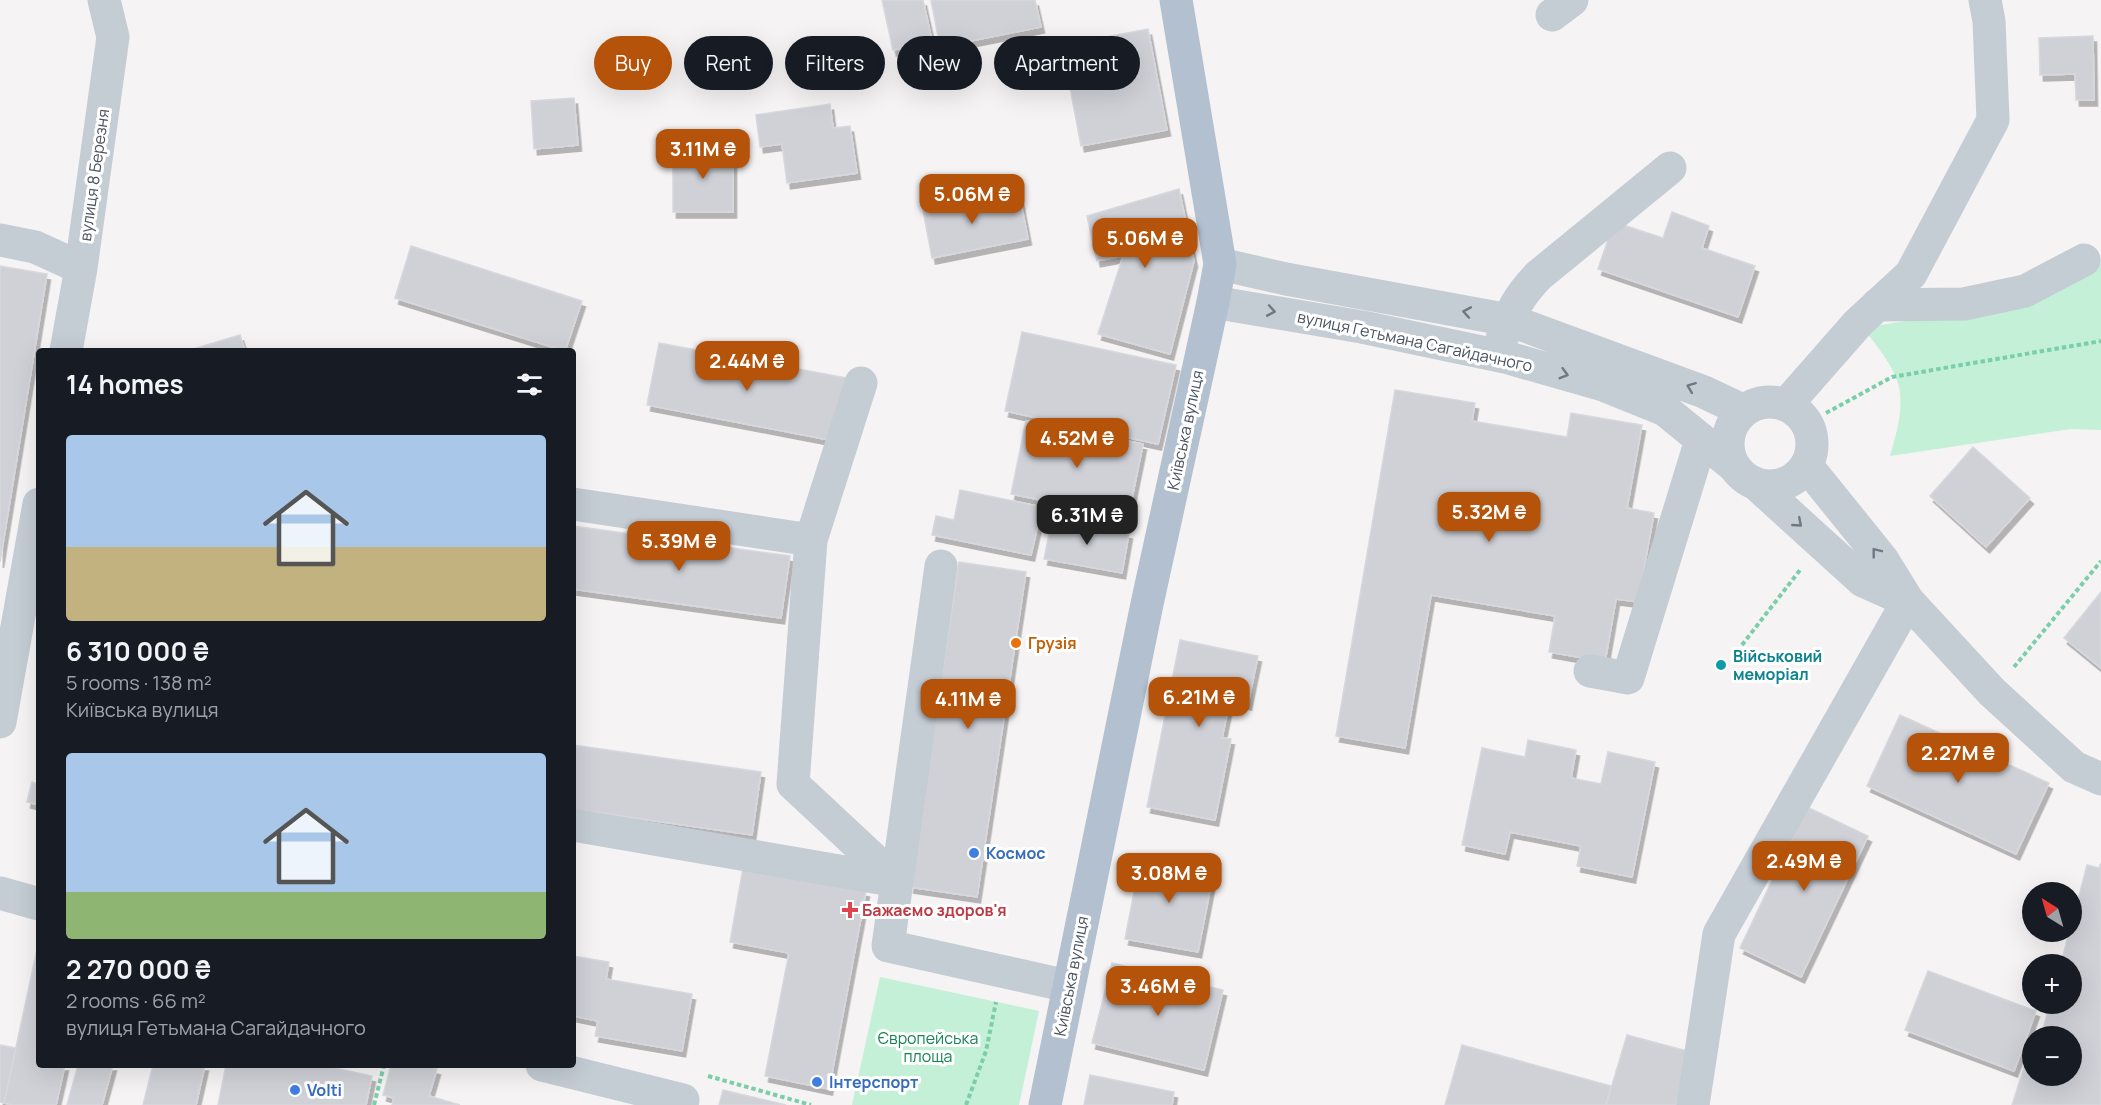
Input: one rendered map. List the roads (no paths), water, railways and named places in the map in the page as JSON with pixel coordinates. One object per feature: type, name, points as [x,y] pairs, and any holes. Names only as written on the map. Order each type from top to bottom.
[{"type":"main road","name":"Київська вулиця","points":[[1045,1105],[1147,604],[1220,264],[1176,0]]},
{"type":"street","name":"вулиця 8 Березня","points":[[67,348],[81,268],[113,38],[104,0]]},
{"type":"street","points":[[1797,414],[1858,323],[1911,274],[1993,120],[1989,21],[1985,0]]},
{"type":"street","points":[[1497,355],[1509,320],[1521,295],[1538,276],[1670,168]]},
{"type":"street","points":[[0,240],[35,247],[81,268]]},
{"type":"street","points":[[1877,305],[1964,304],[2025,291],[2084,260]]},
{"type":"street","points":[[1220,264],[1286,279],[1509,320],[1704,392],[1744,411]]},
{"type":"street","name":"вулиця Гетьмана Сагайдачного","points":[[1213,302],[1362,327],[1497,355],[1603,385],[1665,410],[1745,475],[1863,581],[1908,601]]},
{"type":"street","points":[[861,383],[812,540],[793,784],[897,881]]},
{"type":"street","points":[[1772,402],[1797,414],[1813,438],[1812,453],[1807,466],[1797,477],[1784,484],[1769,486],[1745,475],[1730,455],[1728,443],[1732,428],[1744,411],[1757,404],[1772,402]]},
{"type":"street","points":[[1590,671],[1628,678],[1701,440]]},
{"type":"street","name":"вулиця Гетьмана Сагайдачного","points":[[1807,466],[1882,559],[1908,601],[1992,692],[2074,767],[2101,780]]},
{"type":"street","points":[[576,504],[812,540]]},
{"type":"street","points":[[0,723],[36,521]]},
{"type":"street","points":[[941,566],[888,946],[1068,986]]},
{"type":"street","points":[[1693,1105],[1719,934],[1908,601]]},
{"type":"street","points":[[576,826],[897,881]]},
{"type":"street","points":[[0,893],[36,903]]},
{"type":"street","points":[[554,1068],[683,1100]]},
{"type":"place","name":"Грузія","points":[[1016,643]]},
{"type":"place","name":"Військовий меморіал","points":[[1721,665]]},
{"type":"place","name":"Космос","points":[[974,853]]},
{"type":"place","name":"Бажаємо здоров'я","points":[[850,910]]},
{"type":"place","name":"Інтерспорт","points":[[817,1082]]},
{"type":"place","name":"Volti","points":[[295,1090]]},
{"type":"park label","name":"Європейська площа","points":[[928,1047]]}]
